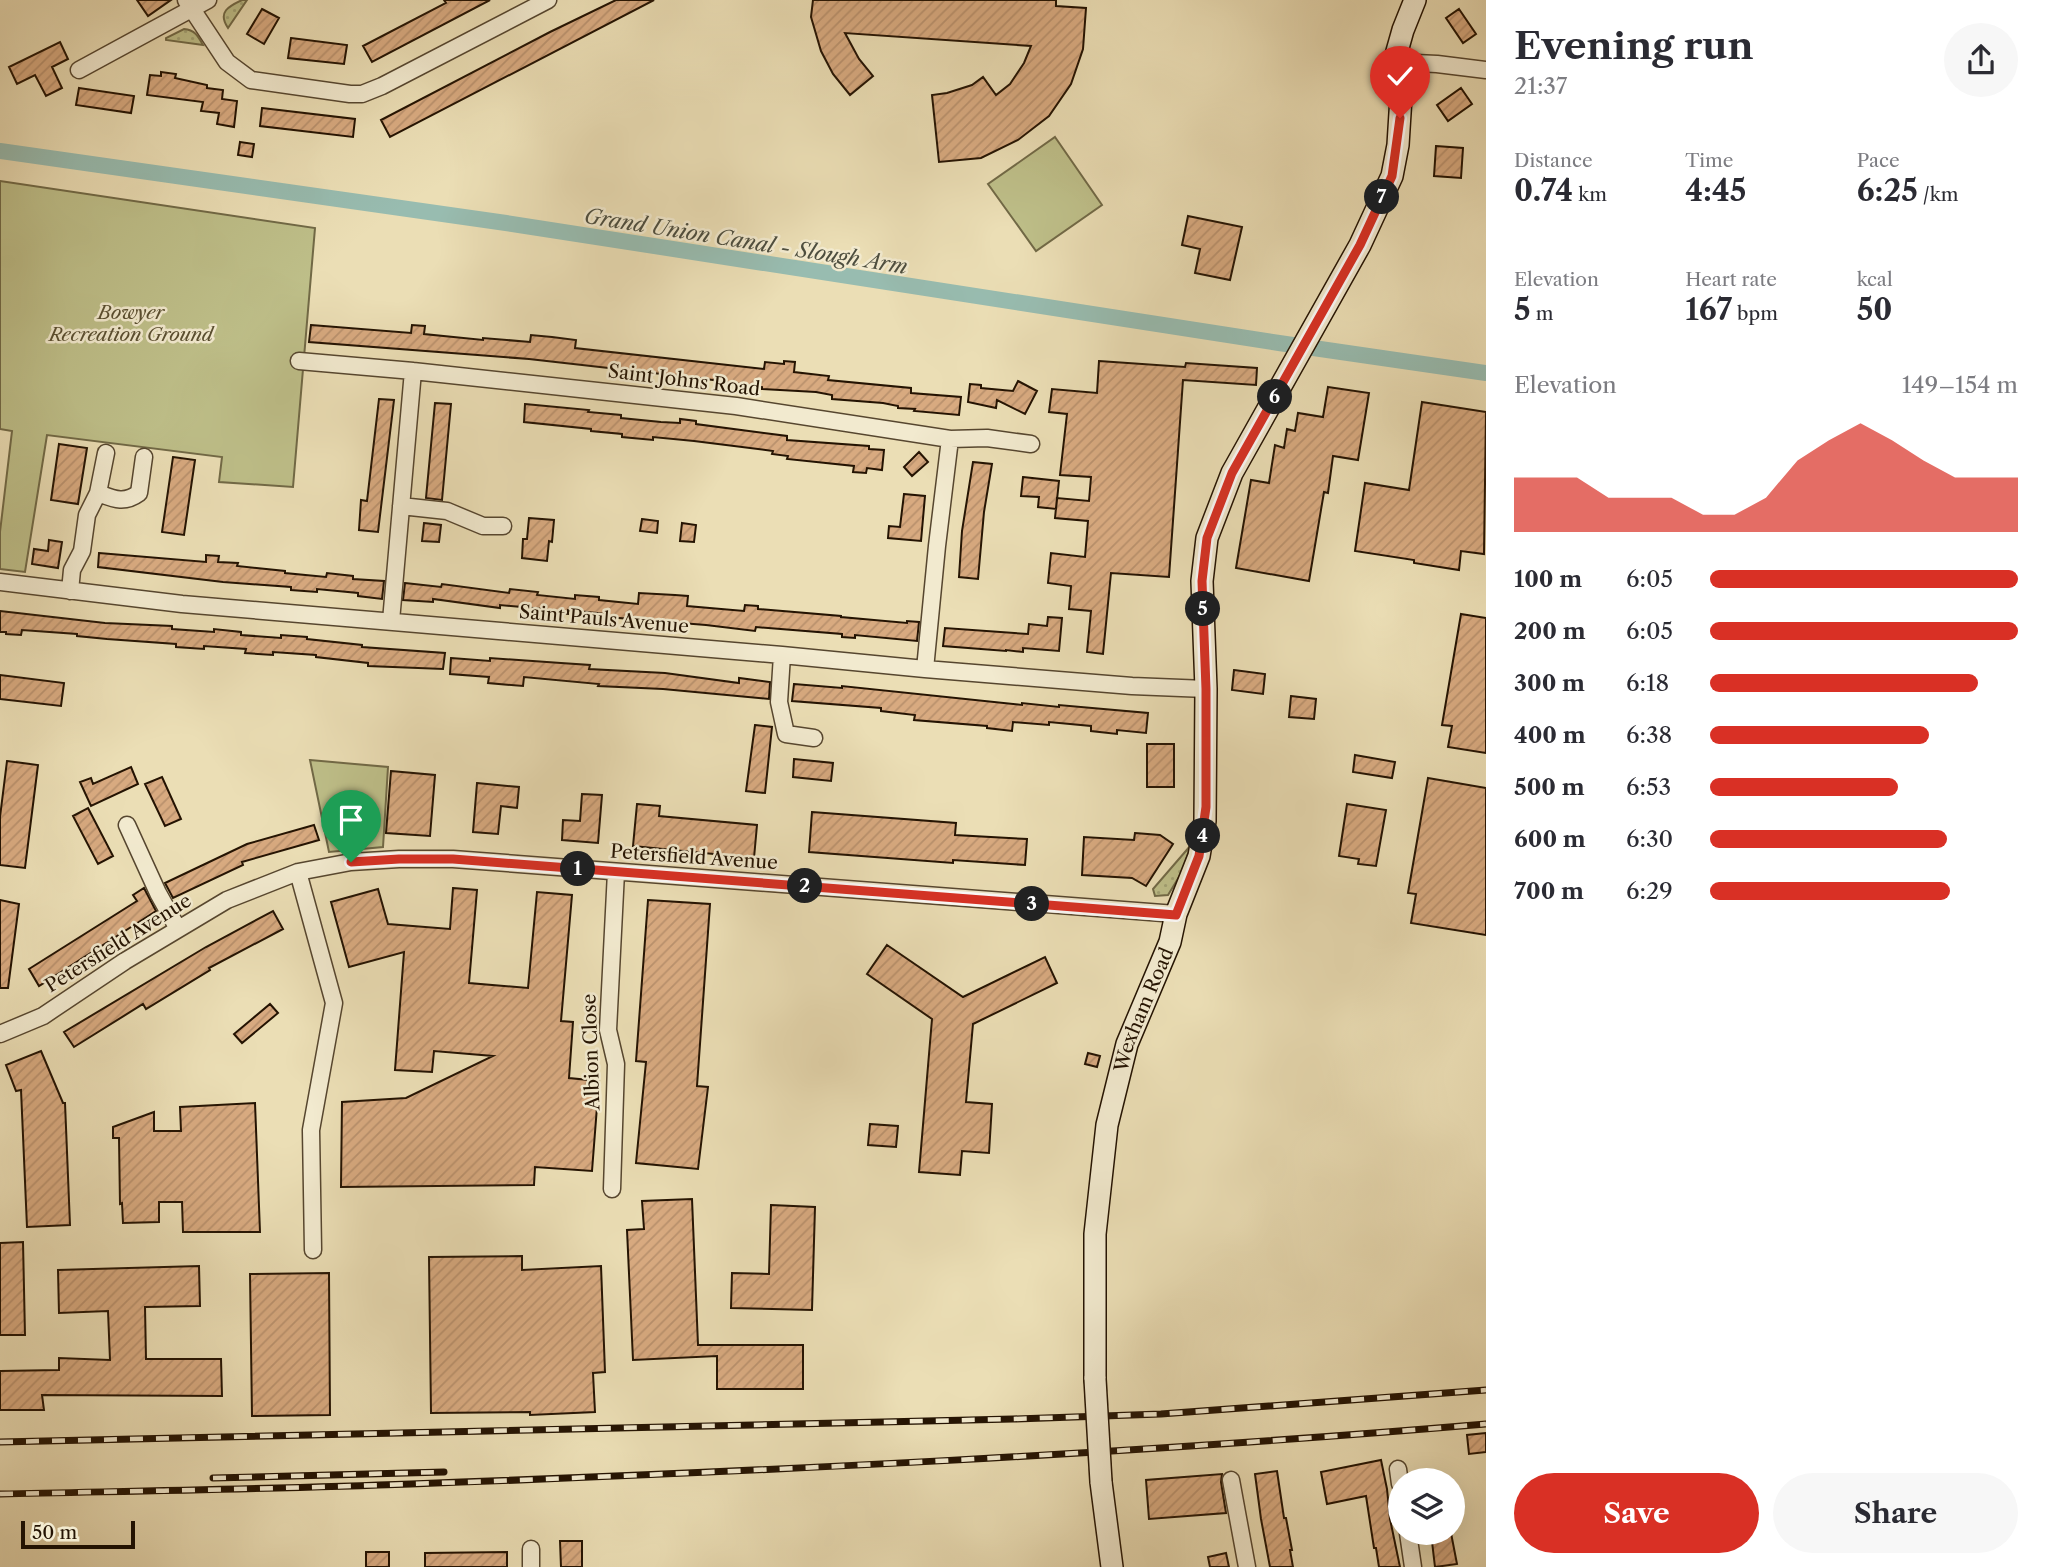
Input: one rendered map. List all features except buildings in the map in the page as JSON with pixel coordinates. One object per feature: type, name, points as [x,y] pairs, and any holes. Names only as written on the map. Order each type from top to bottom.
[{"type":"street","points":[[79,70],[189,4],[208,0]]},
{"type":"street","points":[[189,4],[227,62],[251,80],[362,94],[548,0]]},
{"type":"street","name":"Wexham Road","points":[[1112,1567],[1101,1482],[1095,1379],[1095,1234],[1107,1125],[1127,1044],[1170,942],[1176,915],[1199,856],[1205,821],[1206,689],[1202,581],[1207,538],[1232,473],[1360,245],[1392,176],[1398,145],[1401,97],[1394,62],[1415,0]]},
{"type":"street","points":[[1394,62],[1437,64],[1486,71]]},
{"type":"street","name":"Saint Johns Road","points":[[299,361],[736,406],[950,439],[987,438],[1031,444]]},
{"type":"street","points":[[391,621],[413,371]]},
{"type":"street","points":[[925,669],[950,439]]},
{"type":"street","points":[[70,591],[72,569],[82,551],[87,515],[98,493],[106,453]]},
{"type":"street","points":[[98,493],[117,500],[130,500],[139,493],[145,457]]},
{"type":"street","points":[[401,506],[447,511],[483,534],[503,526]]},
{"type":"street","name":"Saint Pauls Avenue","points":[[0,582],[182,604],[925,669],[1132,686],[1206,689]]},
{"type":"street","points":[[782,655],[779,702],[786,734],[814,738]]},
{"type":"street","points":[[127,825],[177,929]]},
{"type":"street","name":"Petersfield Avenue","points":[[0,1034],[43,1016],[177,929],[227,900],[298,872],[351,862],[453,859],[1176,915]]},
{"type":"street","points":[[298,872],[334,1003],[311,1130],[313,1250]]},
{"type":"street","name":"Albion Close","points":[[611,1189],[616,1064],[608,1030],[616,872]]},
{"type":"street","points":[[1231,1480],[1247,1567]]},
{"type":"street","points":[[1410,1545],[1413,1567]]},
{"type":"street","points":[[531,1549],[531,1567]]},
{"type":"green space","points":[[242,0],[247,0],[228,28],[224,18],[226,10]]},
{"type":"green space","points":[[184,29],[196,34],[203,45],[166,40]]},
{"type":"green space","points":[[1055,137],[1102,205],[1036,251],[988,184]]},
{"type":"green space","name":"Bowyer Recreation Ground","points":[[0,181],[315,228],[293,487],[219,482],[222,457],[47,435],[25,572],[0,569],[0,532],[12,431],[0,429]]},
{"type":"green space","points":[[310,760],[388,767],[383,847],[329,852]]},
{"type":"green space","points":[[1191,845],[1182,872],[1168,895],[1155,896],[1153,889]]},
{"type":"waterway","name":"Grand Union Canal - Slough Arm","points":[[0,151],[506,223],[1486,373]]},
{"type":"railway","points":[[0,1442],[1161,1414],[1486,1390]]},
{"type":"railway","points":[[0,1494],[360,1486],[815,1467],[1083,1453],[1486,1424]]},
{"type":"railway","points":[[213,1478],[444,1472]]},
{"type":"route","points":[[351,862],[453,859],[1176,915],[1199,856],[1205,821],[1206,689],[1202,581],[1207,538],[1232,473],[1360,245],[1392,176],[1400,118]]}]
